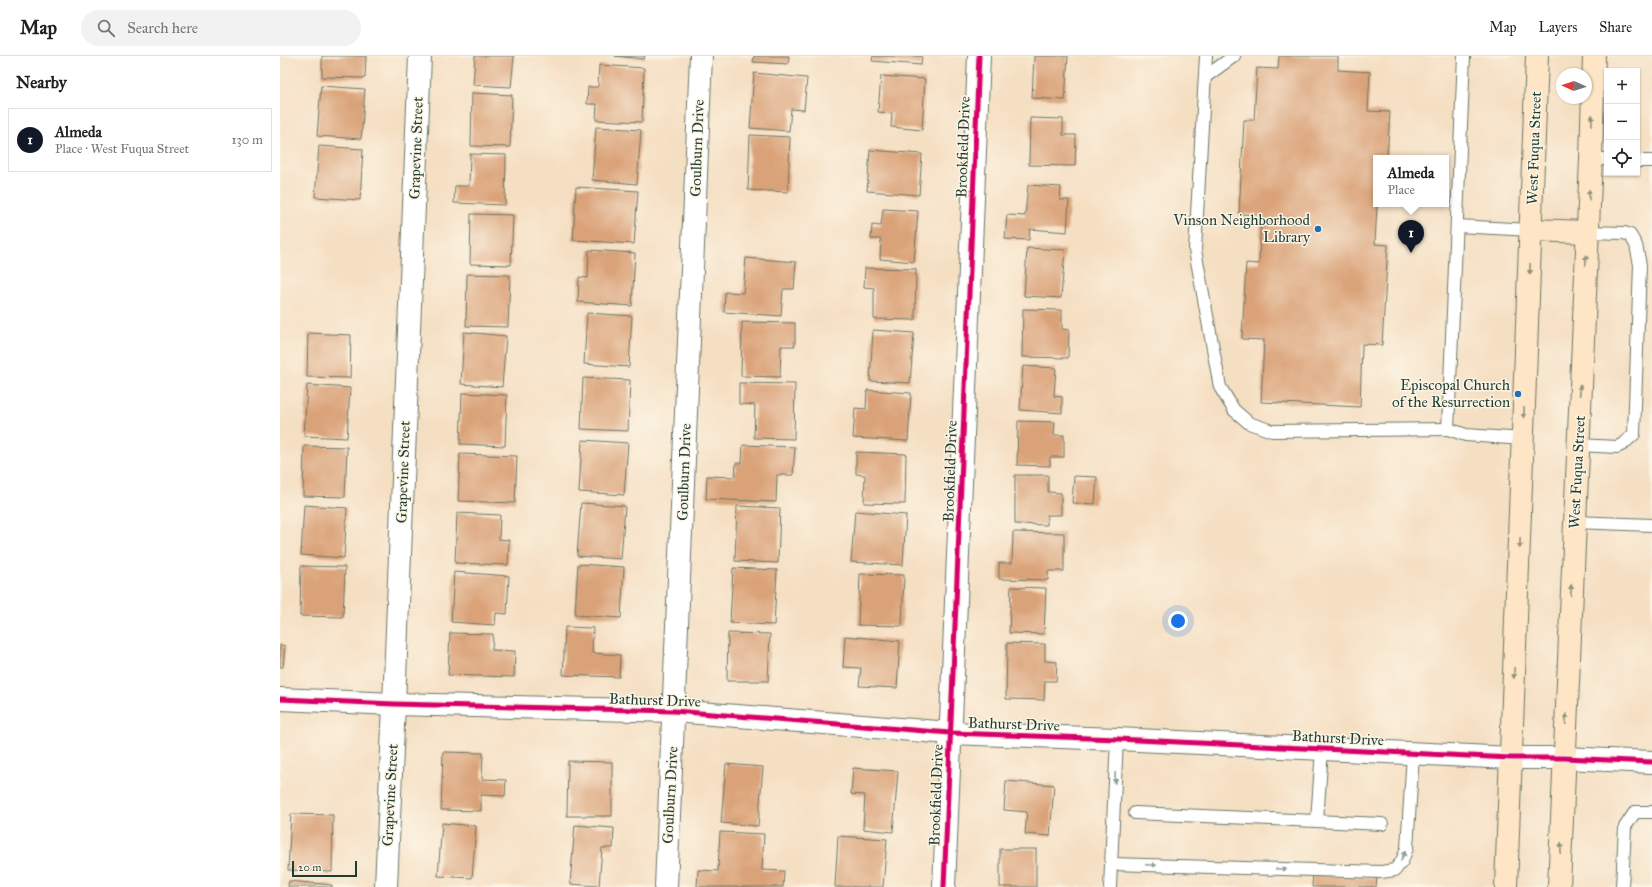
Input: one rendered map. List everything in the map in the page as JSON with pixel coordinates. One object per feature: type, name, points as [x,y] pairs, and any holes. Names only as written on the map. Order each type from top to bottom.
[{"type":"main road","name":"West Fuqua Street","points":[[1506,887],[1524,439],[1537,56]]},
{"type":"main road","name":"West Fuqua Street","points":[[1559,887],[1587,232],[1599,159],[1594,56]]},
{"type":"main road","points":[[1531,230],[1587,232]]},
{"type":"street","name":"Grapevine Street","points":[[386,887],[420,56]]},
{"type":"street","name":"Goulburn Drive","points":[[666,887],[701,56]]},
{"type":"street","name":"Brookfield Drive","points":[[944,887],[979,56]]},
{"type":"street","name":"Bathurst Drive","points":[[280,699],[394,704],[674,711],[950,733],[1117,739],[1413,754],[1652,762]]},
{"type":"lane","points":[[1206,56],[1196,250],[1220,387],[1234,410],[1249,423],[1272,431],[1448,429],[1466,435],[1524,439]]},
{"type":"lane","points":[[1205,77],[1234,56]]},
{"type":"lane","points":[[1448,429],[1464,56]]},
{"type":"lane","points":[[1640,161],[1652,162]]},
{"type":"lane","points":[[1457,226],[1531,230]]},
{"type":"lane","points":[[1578,445],[1617,447],[1623,444],[1634,434],[1640,265],[1636,245],[1630,235],[1624,233],[1587,232]]},
{"type":"lane","points":[[1574,522],[1652,525]]},
{"type":"lane","points":[[1110,887],[1117,739]]},
{"type":"lane","points":[[1317,821],[1322,749]]},
{"type":"lane","points":[[1112,864],[1381,872],[1395,870],[1402,861],[1407,848],[1413,754]]},
{"type":"lane","points":[[1622,887],[1624,827],[1636,812],[1652,812]]},
{"type":"lane","points":[[1135,813],[1382,824]]},
{"type":"building","points":[[322,56],[366,56],[365,78],[322,77]]},
{"type":"building","points":[[475,56],[514,56],[511,87],[473,85]]},
{"type":"building","points":[[615,56],[645,56],[644,59]]},
{"type":"building","points":[[754,56],[789,56],[788,64],[753,62]]},
{"type":"building","points":[[873,56],[922,56],[921,65],[872,61]]},
{"type":"building","points":[[1034,56],[1068,56],[1065,100],[1032,98]]},
{"type":"building","name":"Vinson Neighborhood Library","points":[[1279,56],[1338,56],[1338,70],[1370,72],[1368,111],[1390,112],[1387,155],[1373,155],[1373,207],[1377,207],[1375,244],[1388,245],[1382,345],[1362,344],[1360,407],[1261,402],[1264,340],[1242,339],[1246,263],[1259,264],[1261,215],[1239,214],[1244,120],[1254,120],[1257,68],[1278,69]]},
{"type":"building","points":[[599,65],[644,68],[642,122],[596,120],[597,104],[587,104],[588,87],[598,87]]},
{"type":"building","points":[[754,73],[807,78],[804,110],[791,109],[789,131],[750,128]]},
{"type":"building","points":[[881,76],[925,79],[922,130],[891,127],[892,113],[878,112]]},
{"type":"building","points":[[321,86],[365,89],[361,139],[317,136]]},
{"type":"building","points":[[472,93],[512,95],[510,147],[471,146]]},
{"type":"building","points":[[1030,118],[1063,119],[1063,135],[1076,135],[1075,166],[1029,165]]},
{"type":"building","points":[[596,127],[641,130],[637,184],[592,180]]},
{"type":"building","points":[[750,135],[790,137],[788,192],[748,190]]},
{"type":"building","points":[[319,146],[363,149],[360,200],[315,197]]},
{"type":"building","points":[[870,150],[922,154],[919,195],[867,191]]},
{"type":"building","points":[[470,154],[506,155],[505,205],[454,203],[455,186],[469,186]]},
{"type":"building","points":[[1028,185],[1061,187],[1060,200],[1069,200],[1067,232],[1030,229],[1029,240],[1005,239],[1007,215],[1025,216]]},
{"type":"building","points":[[576,187],[638,191],[634,244],[573,240]]},
{"type":"building","points":[[883,209],[918,211],[914,262],[880,259],[881,239],[871,239],[872,225],[881,226]]},
{"type":"building","points":[[471,214],[513,215],[511,265],[470,264]]},
{"type":"building","points":[[1027,248],[1065,250],[1061,298],[1024,296]]},
{"type":"building","points":[[589,250],[635,253],[632,306],[578,302],[579,277],[588,278]]},
{"type":"building","points":[[746,258],[796,262],[794,289],[783,289],[781,316],[724,312],[725,292],[743,293]]},
{"type":"building","points":[[865,268],[916,269],[915,320],[874,319],[874,288],[864,287]]},
{"type":"building","points":[[467,274],[510,275],[508,327],[466,326]]},
{"type":"building","points":[[1023,309],[1062,310],[1062,329],[1069,330],[1068,358],[1022,357]]},
{"type":"building","points":[[587,313],[632,316],[629,367],[584,364]]},
{"type":"building","points":[[742,322],[795,323],[795,346],[781,346],[780,377],[741,376]]},
{"type":"building","points":[[873,330],[914,333],[910,383],[870,381]]},
{"type":"building","points":[[464,332],[506,336],[502,387],[461,384]]},
{"type":"building","points":[[308,333],[351,335],[350,378],[307,377]]},
{"type":"building","points":[[1023,366],[1056,368],[1054,396],[1062,397],[1062,413],[1020,410]]},
{"type":"building","points":[[583,378],[630,380],[628,431],[581,429]]},
{"type":"building","points":[[739,383],[795,384],[794,439],[754,438],[755,405],[739,404]]},
{"type":"building","points":[[307,385],[350,388],[347,438],[304,436]]},
{"type":"building","points":[[867,390],[911,393],[908,441],[853,438],[855,408],[866,409]]},
{"type":"building","points":[[462,393],[507,395],[505,446],[460,444]]},
{"type":"building","points":[[1018,421],[1055,422],[1054,435],[1064,435],[1064,457],[1050,457],[1050,466],[1017,465]]},
{"type":"building","points":[[582,440],[628,443],[624,495],[579,492]]},
{"type":"building","points":[[743,445],[795,447],[793,475],[777,475],[776,502],[706,499],[707,476],[735,477],[736,463],[742,463]]},
{"type":"building","points":[[304,446],[347,447],[345,497],[303,496]]},
{"type":"building","points":[[856,452],[906,454],[905,504],[864,503],[865,475],[856,474]]},
{"type":"building","points":[[460,454],[517,456],[515,503],[458,501]]},
{"type":"building","points":[[1015,475],[1048,475],[1048,492],[1061,493],[1061,515],[1047,515],[1047,525],[1015,524]]},
{"type":"building","points":[[1074,476],[1097,477],[1095,504],[1072,503]]},
{"type":"building","points":[[581,503],[625,506],[621,559],[577,556]]},
{"type":"building","points":[[304,505],[347,508],[344,558],[301,555]]},
{"type":"building","points":[[737,506],[780,508],[778,563],[735,561]]},
{"type":"building","points":[[855,511],[906,515],[903,565],[851,562]]},
{"type":"building","points":[[457,513],[500,515],[499,539],[509,540],[508,565],[455,563]]},
{"type":"building","points":[[1013,532],[1064,533],[1064,571],[1048,571],[1048,580],[999,579],[999,563],[1012,563]]},
{"type":"building","points":[[578,564],[624,567],[621,618],[575,615]]},
{"type":"building","points":[[301,566],[345,567],[343,617],[300,616]]},
{"type":"building","points":[[733,568],[777,570],[774,625],[730,623]]},
{"type":"building","points":[[454,572],[509,576],[507,614],[496,613],[495,625],[451,622]]},
{"type":"building","points":[[860,574],[904,575],[902,626],[858,625]]},
{"type":"building","points":[[1011,587],[1046,588],[1044,634],[1009,633]]},
{"type":"building","points":[[565,627],[593,628],[592,653],[620,655],[619,677],[563,675]]},
{"type":"building","points":[[450,633],[493,634],[492,650],[515,651],[514,677],[448,675]]},
{"type":"building","points":[[728,633],[770,634],[768,681],[727,681]]},
{"type":"building","points":[[845,636],[900,641],[897,688],[859,686],[861,668],[843,667]]},
{"type":"building","points":[[1007,643],[1045,644],[1045,661],[1057,662],[1056,681],[1045,681],[1044,700],[1006,699]]},
{"type":"building","points":[[280,645],[285,646],[283,667],[280,667]]},
{"type":"building","points":[[443,752],[483,753],[482,779],[506,780],[505,796],[481,795],[481,811],[441,810]]},
{"type":"building","points":[[568,761],[612,762],[612,816],[567,816]]},
{"type":"building","points":[[726,764],[763,767],[758,826],[721,823]]},
{"type":"building","points":[[853,768],[898,771],[893,832],[863,829],[865,795],[851,794]]},
{"type":"building","points":[[1006,781],[1054,785],[1050,836],[1025,834],[1027,812],[1004,810]]},
{"type":"building","points":[[291,814],[333,815],[332,872],[288,870]]},
{"type":"building","points":[[442,823],[476,826],[472,878],[438,876]]},
{"type":"building","points":[[575,825],[614,828],[613,848],[602,848],[599,886],[570,884]]},
{"type":"building","points":[[720,832],[764,834],[762,870],[784,871],[783,887],[697,887],[698,870],[718,871]]},
{"type":"building","points":[[838,836],[887,839],[883,887],[835,887]]},
{"type":"building","points":[[1000,849],[1036,849],[1036,887],[1000,887]]},
{"type":"building","points":[[1313,874],[1377,878],[1376,887],[1312,887]]},
{"type":"building","points":[[289,881],[332,885],[332,887],[288,887]]},
{"type":"cycle path","points":[[944,887],[979,56]]},
{"type":"cycle path","points":[[280,699],[394,704],[674,711],[950,733],[1117,739],[1511,758],[1564,758],[1652,762]]},
{"type":"place","name":"Vinson Neighborhood Library","points":[[1318,229]]},
{"type":"place","name":"Almeda","points":[[1411,253]]},
{"type":"place","name":"Episcopal Church of the Resurrection","points":[[1518,394]]}]
